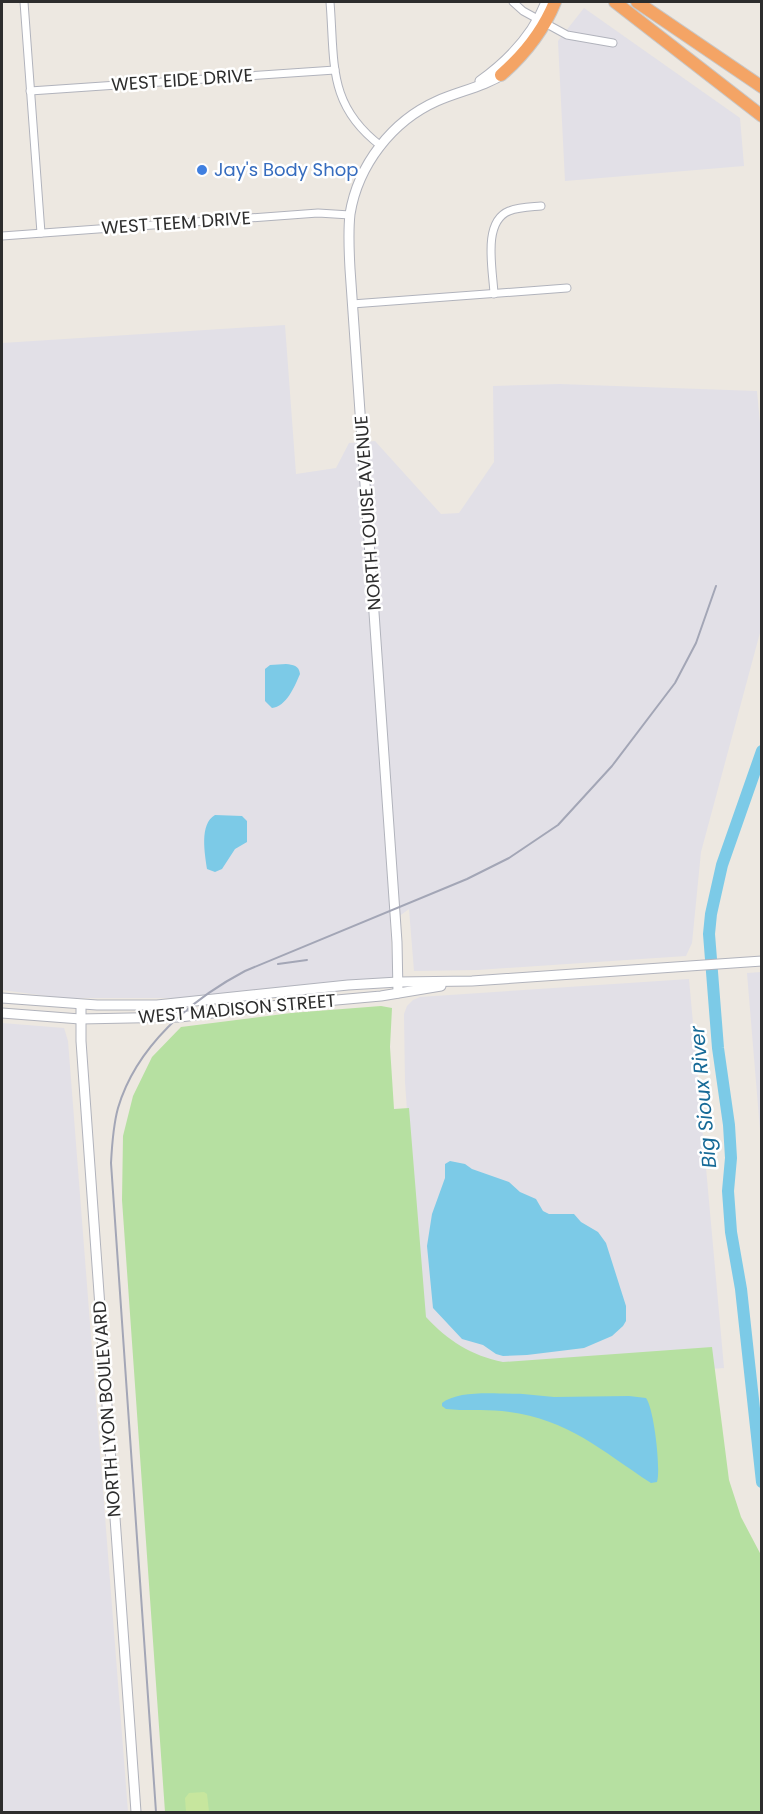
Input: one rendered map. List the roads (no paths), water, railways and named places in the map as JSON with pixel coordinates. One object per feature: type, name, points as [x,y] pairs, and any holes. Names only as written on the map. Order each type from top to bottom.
[{"type":"highway","points":[[501,75],[525,51],[555,2]]},
{"type":"highway","points":[[615,2],[762,116]]},
{"type":"highway","points":[[637,2],[762,87]]},
{"type":"street","points":[[24,2],[40,233]]},
{"type":"street","points":[[330,2],[335,70],[342,102],[351,118],[381,146]]},
{"type":"street","points":[[513,2],[523,11],[567,35],[613,43]]},
{"type":"street","name":"NORTH LOUISE AVENUE","points":[[543,23],[546,2]]},
{"type":"street","name":"NORTH LOUISE AVENUE","points":[[468,90],[510,57],[526,36],[543,23],[561,2]]},
{"type":"street","name":"WEST EIDE DRIVE","points":[[30,91],[335,70]]},
{"type":"street","name":"NORTH LOUISE AVENUE","points":[[398,993],[372,564],[352,304],[349,251],[350,215],[361,177],[381,146],[398,126],[438,100],[501,75]]},
{"type":"street","points":[[494,294],[491,240],[494,224],[510,210],[541,206]]},
{"type":"street","name":"WEST TEEM DRIVE","points":[[2,236],[318,213],[350,215]]},
{"type":"street","points":[[352,304],[567,288]]},
{"type":"street","name":"WEST MADISON STREET","points":[[2,998],[81,1005],[168,1004],[294,989],[398,982],[472,981],[762,961]]},
{"type":"street","name":"WEST MADISON STREET","points":[[2,1013],[80,1019],[180,1017],[398,993],[472,981]]},
{"type":"street","name":"NORTH LYON BOULEVARD","points":[[81,1005],[80,1019],[136,1812]]},
{"type":"water","points":[[286,664],[297,667],[300,674],[286,700],[272,708],[265,701],[265,669],[270,665]]},
{"type":"water","points":[[215,815],[242,816],[247,821],[247,842],[235,849],[222,869],[215,872],[207,869],[204,840],[207,825]]},
{"type":"water","points":[[450,1161],[465,1164],[472,1169],[509,1182],[520,1192],[536,1199],[543,1211],[549,1214],[574,1214],[581,1222],[598,1232],[606,1243],[626,1306],[626,1321],[623,1326],[612,1336],[584,1348],[527,1355],[503,1356],[483,1345],[462,1339],[433,1308],[427,1246],[432,1214],[445,1178],[445,1164]]},
{"type":"water","points":[[469,1394],[523,1394],[554,1397],[629,1396],[646,1398],[652,1414],[656,1439],[657,1482],[651,1483],[598,1447],[545,1420],[502,1411],[453,1410],[442,1406],[442,1403],[449,1399]]},
{"type":"waterway","name":"Big Sioux River","points":[[762,751],[722,865],[709,934],[718,1048],[729,1125],[731,1158],[728,1191],[731,1232],[741,1289],[762,1482]]},
{"type":"railway","points":[[156,1812],[111,1163],[115,1122],[126,1086],[152,1045],[168,1027],[204,996],[224,983],[245,971],[467,879],[509,858],[558,825],[612,766],[675,683],[696,643],[716,586]]},
{"type":"railway","points":[[278,964],[307,960]]},
{"type":"place","name":"Jay's Body Shop","points":[[202,170]]}]
